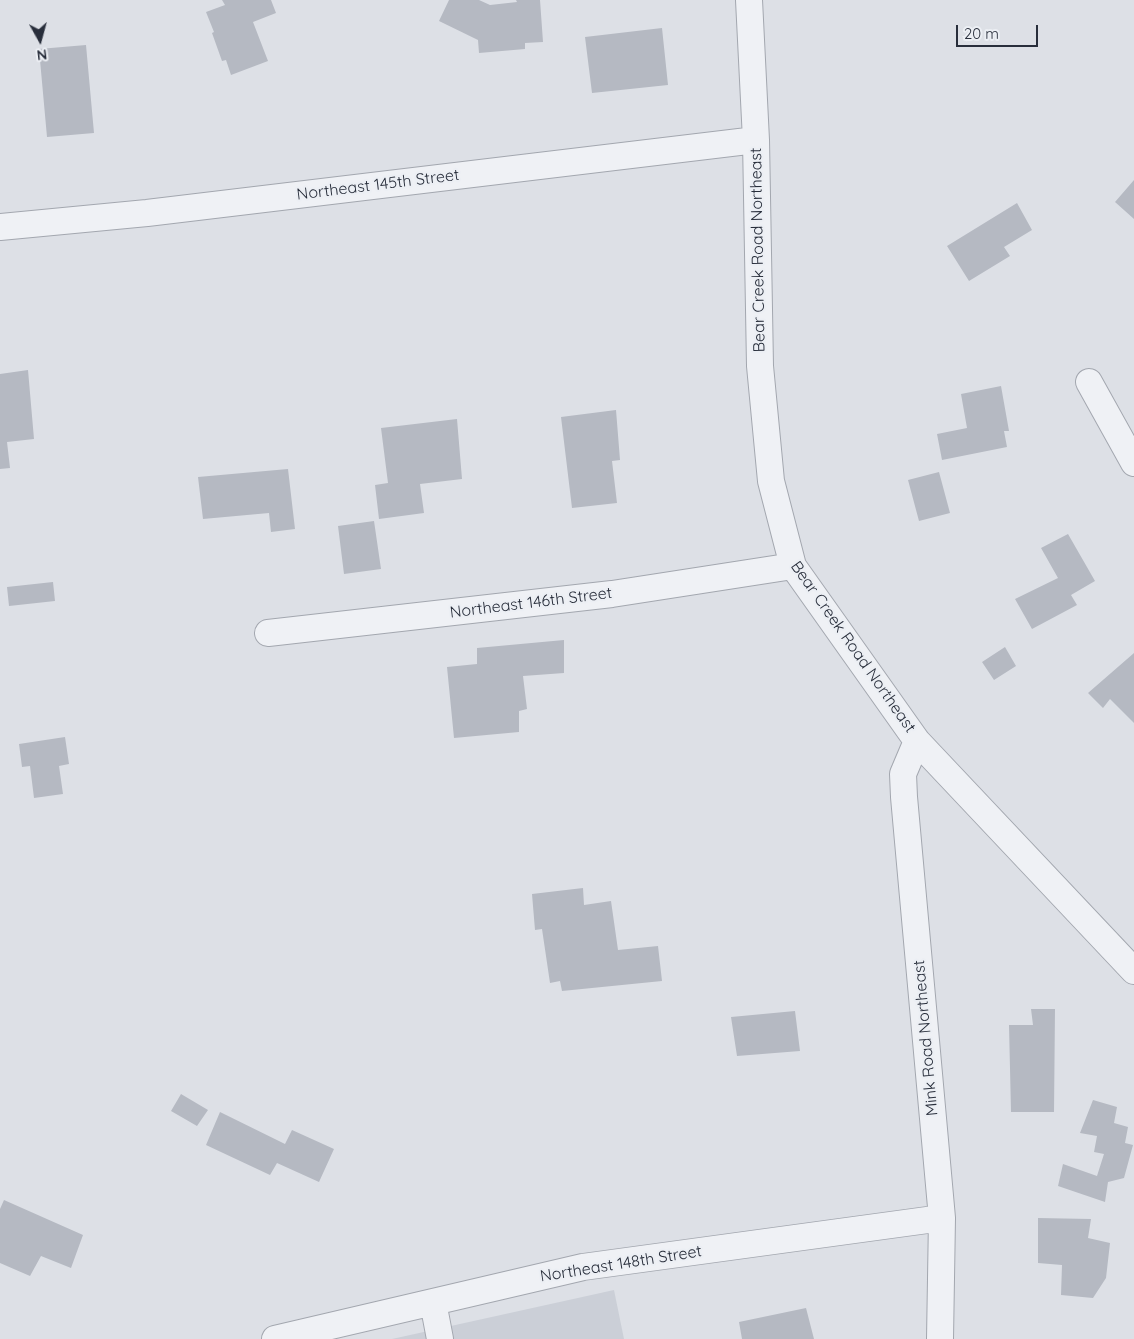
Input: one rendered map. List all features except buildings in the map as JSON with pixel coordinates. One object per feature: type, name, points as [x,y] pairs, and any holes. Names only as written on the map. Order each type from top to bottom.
[{"type":"street","name":"Bear Creek Road Northeast","points":[[749,0],[756,140],[760,366],[771,481],[793,566],[917,741],[1134,971]]},
{"type":"street","name":"Northeast 145th Street","points":[[0,227],[147,213],[756,140]]},
{"type":"street","points":[[1089,382],[1134,464]]},
{"type":"street","name":"Northeast 146th Street","points":[[268,633],[612,594],[793,566]]},
{"type":"street","name":"Mink Road Northeast","points":[[917,741],[903,774],[942,1218],[940,1339]]},
{"type":"street","name":"Northeast 148th Street","points":[[274,1339],[583,1267],[942,1218]]},
{"type":"street","points":[[434,1302],[440,1339]]},
{"type":"shaded area","points":[[614,1290],[624,1339],[392,1339]]}]
